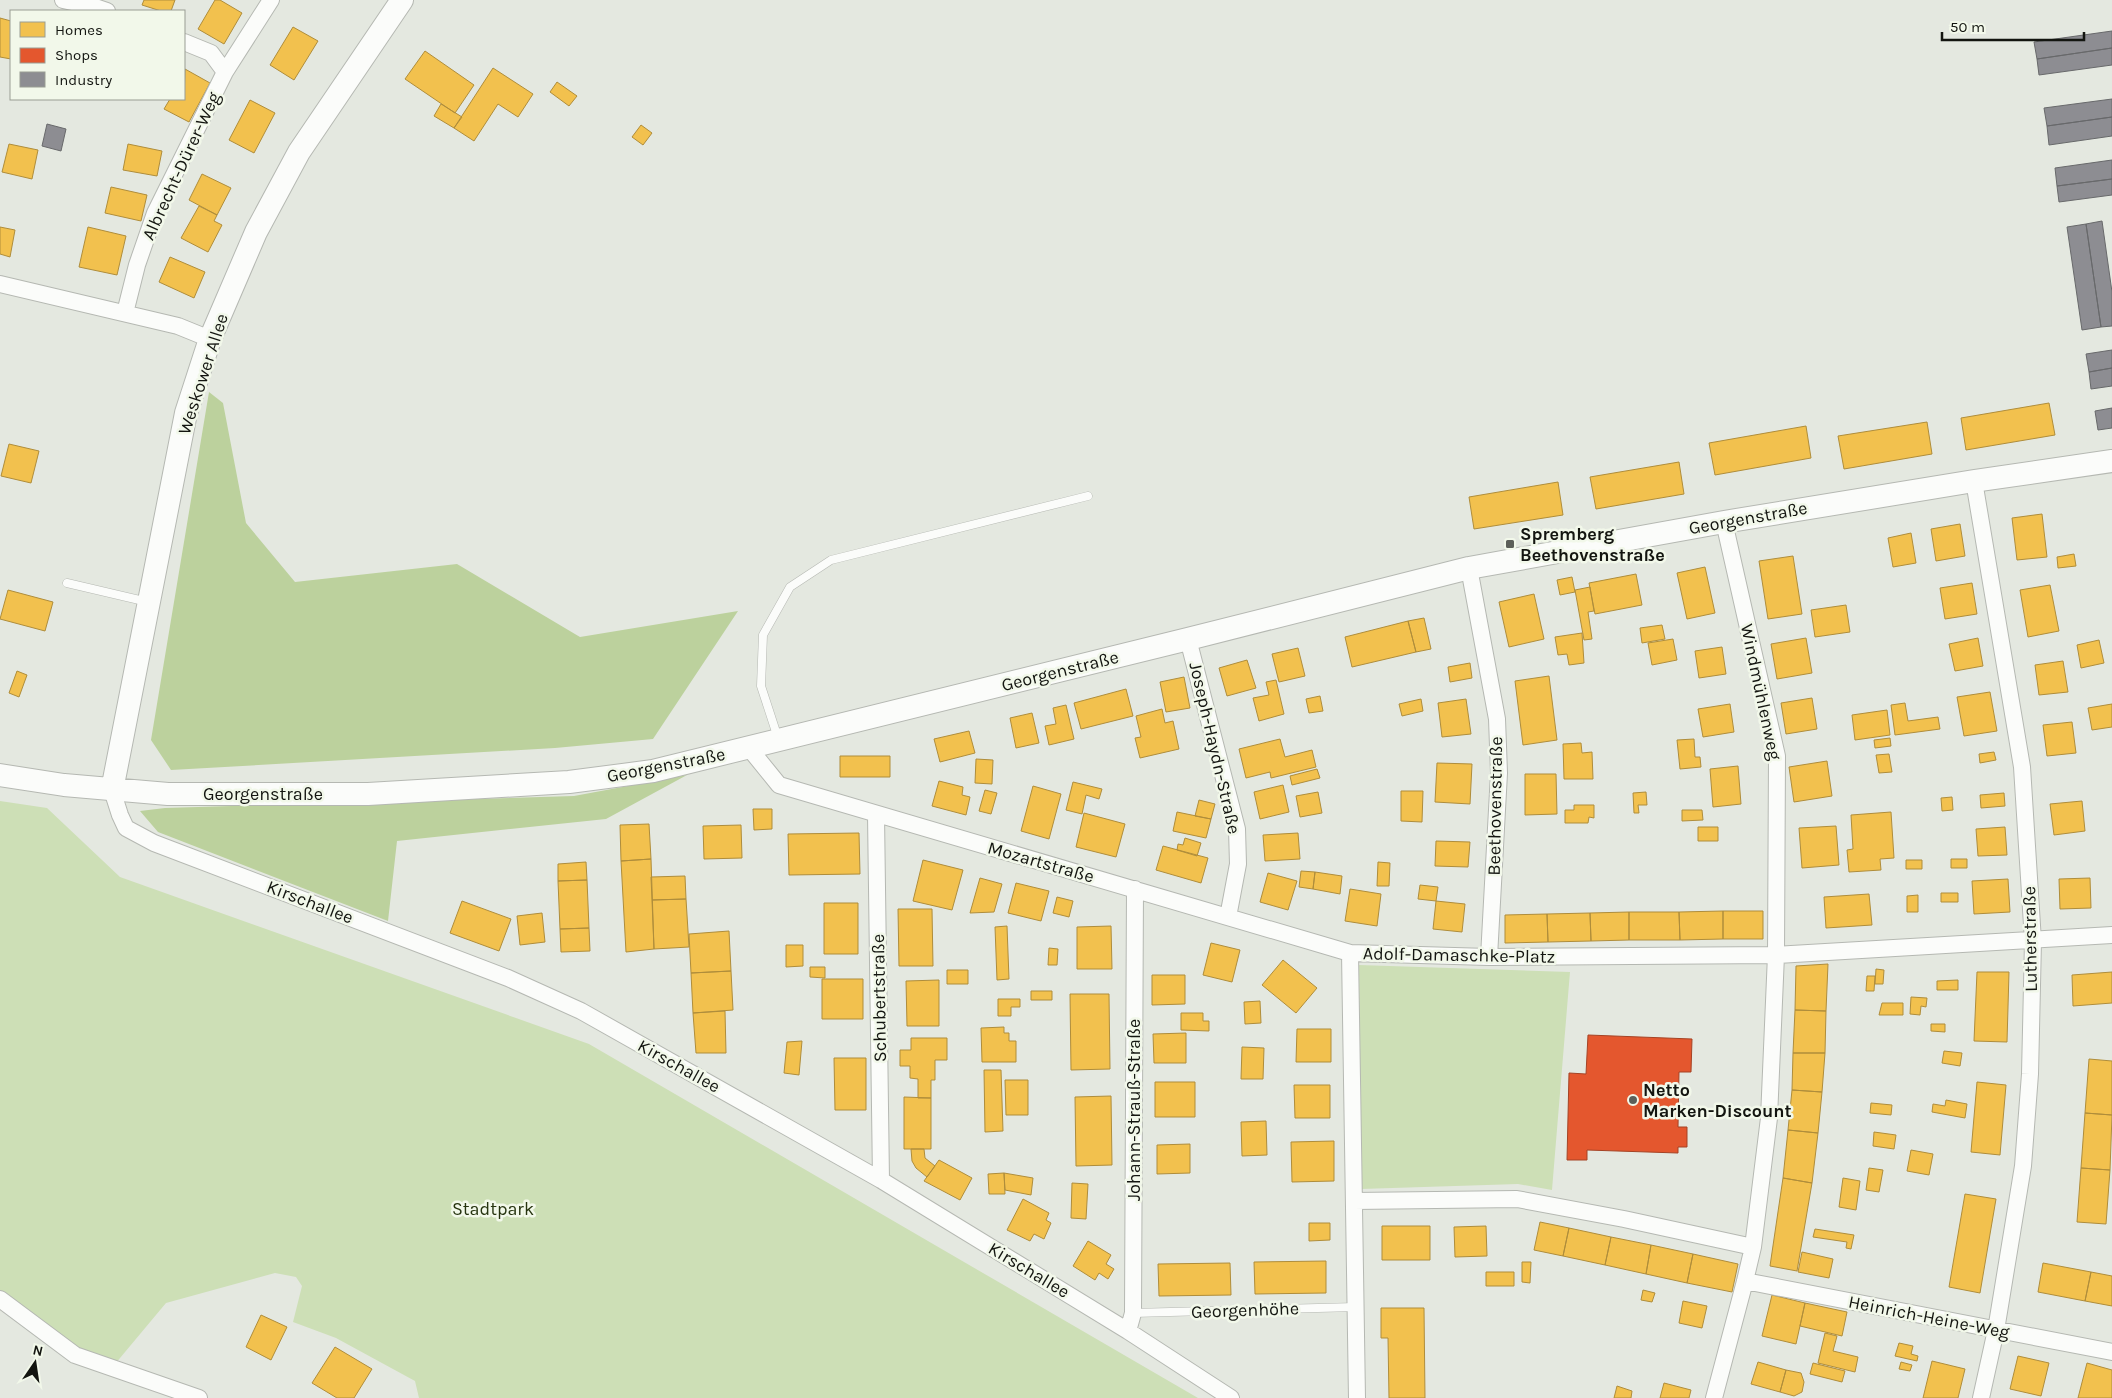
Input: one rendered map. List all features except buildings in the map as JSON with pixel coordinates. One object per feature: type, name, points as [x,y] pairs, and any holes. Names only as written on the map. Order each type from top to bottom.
[{"type":"main road","name":"Weskower Allee","points":[[112,790],[186,413],[210,339],[256,232],[299,152],[402,0]]},
{"type":"main road","name":"Georgenstraße","points":[[0,775],[64,785],[168,794],[368,794],[569,782],[654,770],[749,748],[1469,568],[1724,522],[1974,480],[2112,461]]},
{"type":"street","points":[[62,0],[104,10]]},
{"type":"street","points":[[225,72],[271,0]]},
{"type":"street","name":"Albrecht-Dürer-Weg","points":[[125,314],[136,265],[155,213],[225,72],[211,53],[185,42]]},
{"type":"street","points":[[0,284],[178,326],[210,339]]},
{"type":"street","name":"Lutherstraße","points":[[1974,480],[2022,768],[2032,941],[2030,1074],[2023,1166],[1996,1330],[1981,1398]]},
{"type":"street","name":"Windmühlenweg","points":[[1724,522],[1776,756],[1776,955]]},
{"type":"street","name":"Beethovenstraße","points":[[1469,568],[1497,719],[1499,773],[1489,957]]},
{"type":"street","name":"Joseph-Haydn-Straße","points":[[1188,639],[1237,829],[1238,864],[1228,918]]},
{"type":"street","name":"Mozartstraße","points":[[749,748],[779,785],[1350,953]]},
{"type":"street","name":"Kirschallee","points":[[112,790],[126,828],[154,843],[548,995],[581,1011],[881,1180],[1128,1331],[1232,1398]]},
{"type":"street","name":"Schubertstraße","points":[[876,815],[881,1180]]},
{"type":"street","name":"Johann-Strauß-Straße","points":[[1128,1331],[1133,1313],[1135,889]]},
{"type":"street","name":"Adolf-Damaschke-Platz","points":[[1354,1201],[1350,953],[1489,957],[1776,955],[2112,935]]},
{"type":"street","points":[[1714,1398],[1745,1281],[1752,1247],[1769,1118],[1776,955]]},
{"type":"street","points":[[1357,1398],[1354,1201],[1517,1199],[1752,1247]]},
{"type":"street","name":"Heinrich-Heine-Weg","points":[[1745,1281],[2112,1352]]},
{"type":"street","points":[[0,1299],[75,1355],[199,1398]]},
{"type":"lane","points":[[779,740],[761,686],[763,635],[790,587],[831,560],[1088,496]]},
{"type":"lane","points":[[67,583],[150,603]]},
{"type":"lane","name":"Georgenhöhe","points":[[1133,1313],[1356,1307]]},
{"type":"green space","points":[[209,392],[223,403],[246,523],[295,582],[457,564],[580,637],[738,611],[653,739],[555,748],[171,770],[151,740]]},
{"type":"green space","points":[[687,775],[606,819],[397,841],[388,921],[158,832],[140,811],[165,808],[574,796]]},
{"type":"green space","name":"Stadtpark","points":[[0,801],[47,808],[120,877],[589,1044],[1198,1398],[419,1398],[415,1381],[336,1338],[293,1322],[302,1286],[296,1277],[275,1273],[166,1303],[115,1364],[76,1351],[0,1294]]},
{"type":"green space","points":[[1359,965],[1570,972],[1552,1190],[1518,1184],[1361,1189]]},
{"type":"place","name":"Spremberg Beethovenstraße","points":[[1510,544]]},
{"type":"place","name":"Netto Marken-Discount","points":[[1633,1100]]}]
